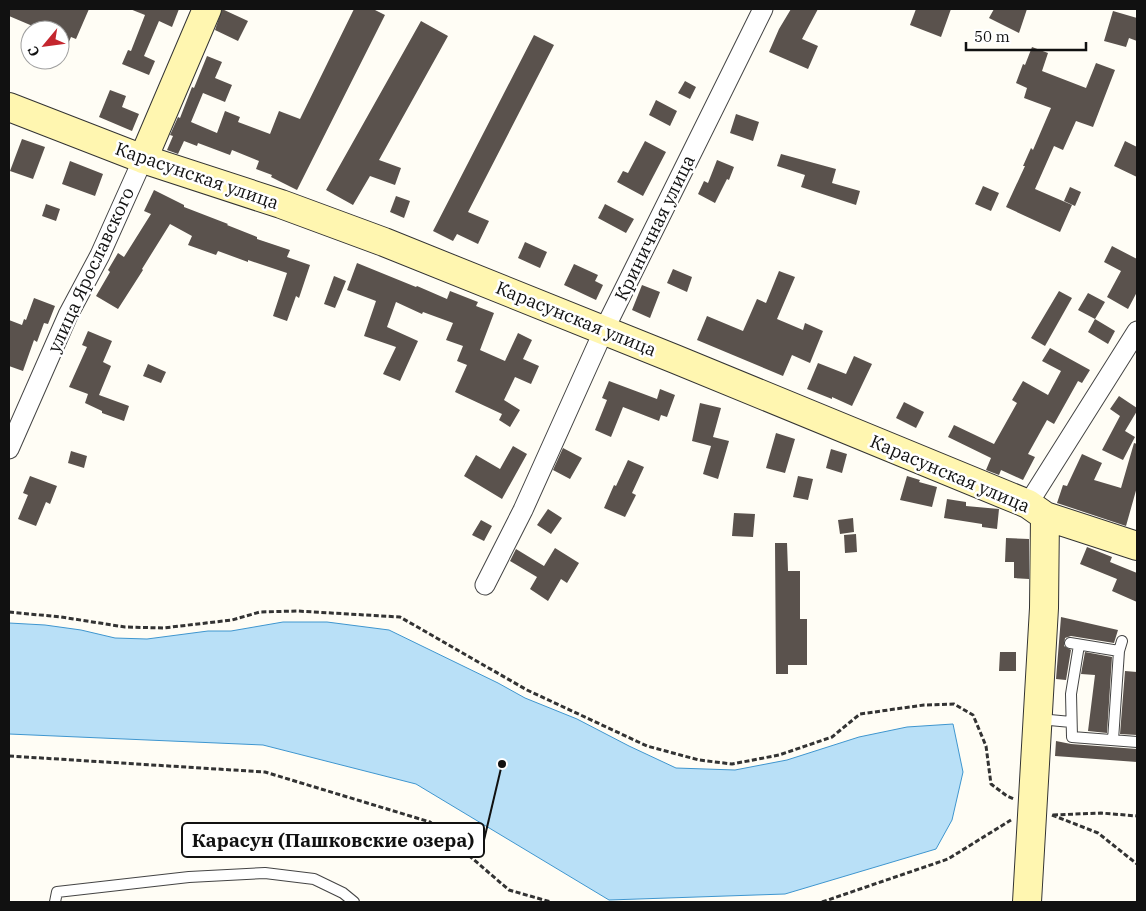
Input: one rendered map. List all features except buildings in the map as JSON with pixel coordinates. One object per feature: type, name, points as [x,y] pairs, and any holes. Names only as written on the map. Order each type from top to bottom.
[{"type":"street","name":"улица Ярославского","points":[[9,449],[15,418],[100,255],[143,160],[207,9]]},
{"type":"street","name":"Криничная улица","points":[[485,585],[523,510],[604,330],[763,9]]},
{"type":"street","name":"Карасунская улица","points":[[9,107],[143,160],[281,204],[374,239],[604,330],[1036,510],[1137,546]]},
{"type":"street","points":[[1027,902],[1042,811],[1038,718],[1044,608],[1036,510],[1137,331]]},
{"type":"lane","points":[[1113,740],[1121,646],[1075,644],[1071,694],[1072,737],[1137,742]]},
{"type":"lane","points":[[1038,718],[1071,722]]},
{"type":"lane","points":[[55,902],[57,892],[189,877],[265,873],[314,879],[343,892],[354,902]]},
{"type":"path","points":[[9,612],[125,627],[163,628],[232,620],[260,612],[297,611],[400,617],[527,690],[647,746],[699,760],[732,764],[779,756],[832,737],[860,714],[954,704],[973,715],[986,746],[991,784],[1007,796],[1098,834],[1137,864]]},
{"type":"path","points":[[9,756],[265,772],[430,822],[509,890],[551,902]]},
{"type":"path","points":[[822,902],[948,858],[1042,811],[1137,816]]},
{"type":"water","points":[[283,622],[327,622],[389,630],[525,698],[577,719],[676,768],[735,770],[787,760],[859,737],[907,727],[953,724],[963,772],[952,820],[936,849],[785,894],[609,900],[416,784],[263,745],[9,734],[9,623],[81,630],[115,638],[147,639],[208,631],[231,631]]},
{"type":"place","name":"Карасун (Пашковские озера)","points":[[502,764]]}]
